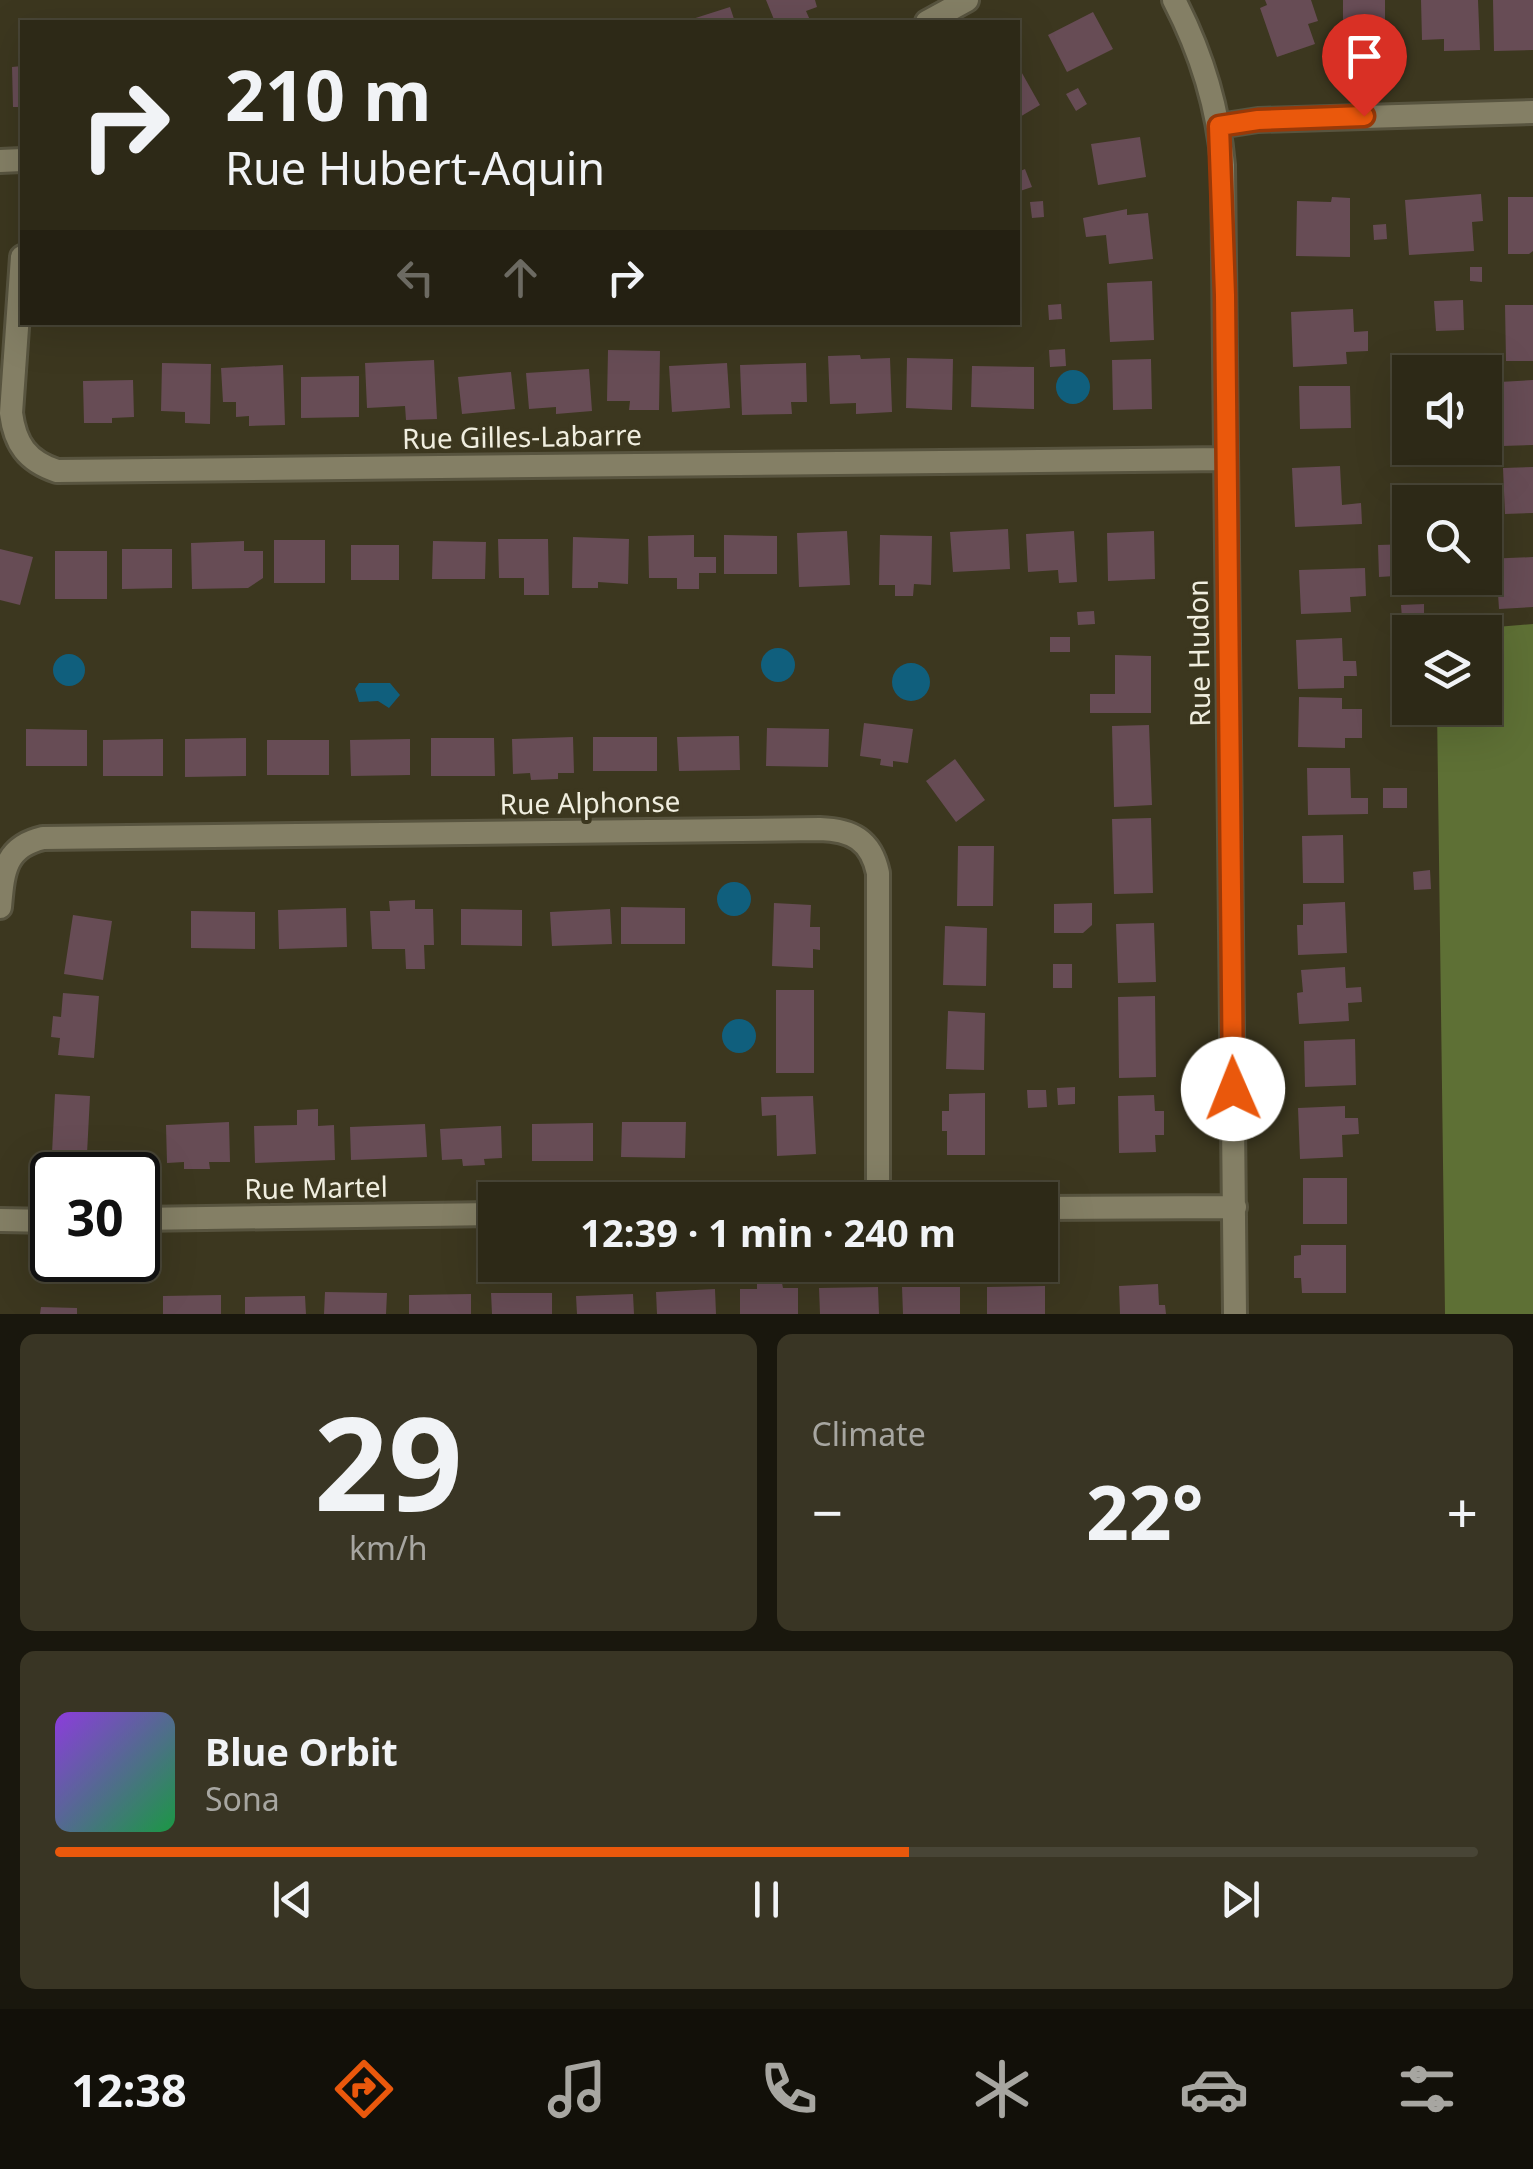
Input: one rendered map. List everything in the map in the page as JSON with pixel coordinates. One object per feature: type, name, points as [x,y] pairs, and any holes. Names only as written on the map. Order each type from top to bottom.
[{"type":"street","points":[[931,20],[967,0]]},
{"type":"street","name":"Rue Hudon","points":[[1174,0],[1202,62],[1219,126],[1223,165],[1235,1314]]},
{"type":"street","points":[[1219,126],[1258,120],[1533,112]]},
{"type":"street","name":"Rue Gilles-Labarre","points":[[20,285],[11,413],[14,434],[34,461],[57,471],[1226,459]]},
{"type":"street","name":"Rue Alphonse","points":[[0,908],[2,874],[8,858],[20,846],[43,838],[820,829],[854,834],[870,850],[878,873],[878,1182]]},
{"type":"street","points":[[1058,1208],[1235,1207]]},
{"type":"street","name":"Rue Martel","points":[[160,1220],[478,1214]]},
{"type":"street","points":[[0,1220],[30,1220]]},
{"type":"green space","points":[[1533,624],[1533,1314],[1445,1314],[1437,725],[1502,725],[1502,627]]},
{"type":"water","points":[[1073,370],[1085,375],[1090,387],[1085,399],[1073,404],[1061,399],[1056,387],[1061,375]]},
{"type":"water","points":[[778,648],[790,653],[795,665],[790,677],[778,682],[766,677],[761,665],[766,653]]},
{"type":"water","points":[[69,654],[80,659],[85,670],[80,681],[69,686],[58,681],[53,670],[58,659]]},
{"type":"water","points":[[911,663],[925,668],[930,682],[925,696],[911,701],[897,696],[892,682],[897,668]]},
{"type":"water","points":[[359,683],[390,683],[400,695],[389,708],[378,701],[359,702],[355,689]]},
{"type":"water","points":[[734,882],[746,887],[751,899],[746,911],[734,916],[722,911],[717,899],[722,887]]},
{"type":"water","points":[[739,1019],[751,1024],[756,1036],[751,1048],[739,1053],[727,1048],[722,1036],[727,1024]]},
{"type":"building","points":[[766,0],[815,0],[817,7],[806,11],[810,20],[774,20]]},
{"type":"building","points":[[1265,0],[1311,0],[1318,21],[1308,24],[1315,44],[1277,57],[1260,8],[1267,5]]},
{"type":"building","points":[[1343,0],[1385,0],[1385,52],[1343,52]]},
{"type":"building","points":[[1421,0],[1478,0],[1480,50],[1444,51],[1444,39],[1422,40]]},
{"type":"building","points":[[1493,0],[1533,0],[1533,50],[1494,51]]},
{"type":"building","points":[[730,7],[734,20],[689,20]]},
{"type":"building","points":[[1093,12],[1113,49],[1067,72],[1048,35]]},
{"type":"building","points":[[20,66],[20,107],[13,107],[12,67]]},
{"type":"building","points":[[1020,70],[1040,105],[1020,117]]},
{"type":"building","points":[[1078,88],[1087,104],[1076,111],[1066,94]]},
{"type":"building","points":[[1140,137],[1146,177],[1098,185],[1091,144]]},
{"type":"building","points":[[1025,169],[1032,187],[1020,191],[1020,171]]},
{"type":"building","points":[[1481,194],[1483,221],[1472,222],[1474,251],[1409,255],[1405,200]]},
{"type":"building","points":[[1332,197],[1350,198],[1350,257],[1296,256],[1297,201],[1331,202]]},
{"type":"building","points":[[1508,197],[1533,197],[1533,251],[1529,254],[1508,254]]},
{"type":"building","points":[[1043,201],[1044,217],[1032,218],[1030,202]]},
{"type":"building","points":[[1127,209],[1127,215],[1148,213],[1153,259],[1109,264],[1106,235],[1086,237],[1083,218]]},
{"type":"building","points":[[1386,224],[1387,239],[1374,240],[1373,225]]},
{"type":"building","points":[[1470,267],[1482,267],[1482,282],[1470,281]]},
{"type":"building","points":[[1152,281],[1154,340],[1110,342],[1107,283]]},
{"type":"building","points":[[1463,300],[1464,330],[1436,331],[1434,301]]},
{"type":"building","points":[[1061,304],[1062,319],[1049,320],[1048,305]]},
{"type":"building","points":[[1505,305],[1533,305],[1533,361],[1506,361]]},
{"type":"building","points":[[1353,309],[1354,332],[1368,331],[1368,351],[1346,352],[1347,364],[1293,367],[1291,312]]},
{"type":"building","points":[[1065,349],[1066,366],[1050,367],[1049,350]]},
{"type":"building","points":[[608,350],[660,351],[659,410],[629,410],[630,401],[607,401]]},
{"type":"building","points":[[860,355],[861,359],[890,358],[892,412],[856,414],[856,403],[830,404],[828,356]]},
{"type":"building","points":[[907,358],[953,359],[952,410],[906,408]]},
{"type":"building","points":[[1151,359],[1152,409],[1113,410],[1112,360]]},
{"type":"building","points":[[434,360],[437,419],[406,420],[405,406],[367,408],[365,363]]},
{"type":"building","points":[[162,363],[211,364],[210,424],[185,423],[185,412],[161,411]]},
{"type":"building","points":[[727,363],[730,408],[672,412],[669,366]]},
{"type":"building","points":[[806,363],[807,402],[791,402],[792,414],[742,415],[740,365]]},
{"type":"building","points":[[283,365],[285,425],[249,426],[249,416],[236,417],[236,402],[223,402],[221,368]]},
{"type":"building","points":[[972,366],[1034,367],[1034,409],[971,407]]},
{"type":"building","points":[[589,369],[592,411],[556,414],[556,407],[529,409],[526,373]]},
{"type":"building","points":[[511,372],[515,409],[462,414],[458,377]]},
{"type":"building","points":[[359,376],[359,417],[301,418],[301,377]]},
{"type":"building","points":[[133,380],[134,417],[112,418],[112,423],[84,423],[83,381]]},
{"type":"building","points":[[1533,380],[1533,445],[1502,446],[1502,382]]},
{"type":"building","points":[[1299,386],[1350,386],[1351,428],[1300,429]]},
{"type":"building","points":[[1340,466],[1342,505],[1361,503],[1362,524],[1295,527],[1292,468]]},
{"type":"building","points":[[1533,467],[1533,513],[1505,514],[1503,468]]},
{"type":"building","points":[[1008,529],[1010,569],[953,572],[950,532]]},
{"type":"building","points":[[847,531],[850,585],[799,587],[797,533]]},
{"type":"building","points":[[1074,531],[1077,582],[1059,583],[1058,570],[1028,572],[1026,534]]},
{"type":"building","points":[[1154,531],[1155,579],[1108,581],[1107,533]]},
{"type":"building","points":[[694,535],[694,557],[716,557],[716,573],[699,573],[699,589],[677,589],[677,578],[649,578],[648,536]]},
{"type":"building","points":[[724,535],[777,536],[777,574],[724,574]]},
{"type":"building","points":[[880,535],[932,536],[931,585],[914,584],[913,596],[895,596],[895,585],[879,585]]},
{"type":"building","points":[[573,537],[629,539],[628,584],[598,582],[598,588],[572,588]]},
{"type":"building","points":[[498,539],[548,539],[549,595],[524,595],[524,578],[499,578]]},
{"type":"building","points":[[274,540],[325,540],[325,583],[274,583]]},
{"type":"building","points":[[244,541],[244,551],[263,551],[263,578],[248,588],[192,589],[191,543]]},
{"type":"building","points":[[433,541],[486,542],[485,579],[432,579]]},
{"type":"building","points":[[351,545],[399,545],[399,580],[351,580]]},
{"type":"building","points":[[1378,545],[1392,545],[1392,576],[1379,577]]},
{"type":"building","points":[[0,549],[33,557],[20,605],[0,600]]},
{"type":"building","points":[[122,549],[172,549],[172,588],[122,589]]},
{"type":"building","points":[[55,551],[107,551],[107,599],[55,599]]},
{"type":"building","points":[[1533,557],[1533,607],[1499,609],[1502,558]]},
{"type":"building","points":[[1365,568],[1366,596],[1350,597],[1351,612],[1301,614],[1299,570]]},
{"type":"building","points":[[1424,604],[1424,615],[1402,615],[1401,605]]},
{"type":"building","points":[[1094,611],[1095,624],[1078,625],[1077,612]]},
{"type":"building","points":[[1050,637],[1070,637],[1070,652],[1050,652]]},
{"type":"building","points":[[1342,638],[1343,661],[1356,661],[1357,676],[1344,676],[1344,688],[1298,689],[1296,640]]},
{"type":"building","points":[[1115,655],[1151,656],[1151,713],[1090,713],[1090,694],[1115,694]]},
{"type":"building","points":[[1299,697],[1342,698],[1342,709],[1362,709],[1362,738],[1345,738],[1345,748],[1298,747]]},
{"type":"building","points":[[864,723],[913,729],[908,763],[893,761],[893,767],[880,765],[881,759],[860,756]]},
{"type":"building","points":[[1149,725],[1152,805],[1114,807],[1112,726]]},
{"type":"building","points":[[767,728],[829,729],[828,767],[766,766]]},
{"type":"building","points":[[26,729],[87,730],[87,766],[26,766]]},
{"type":"building","points":[[739,736],[740,770],[679,771],[677,737]]},
{"type":"building","points":[[573,737],[574,773],[558,773],[558,779],[531,780],[530,773],[513,774],[512,739]]},
{"type":"building","points":[[593,737],[657,737],[657,771],[593,771]]},
{"type":"building","points":[[246,738],[246,776],[185,777],[185,739]]},
{"type":"building","points":[[431,738],[494,738],[495,776],[431,776]]},
{"type":"building","points":[[163,739],[163,776],[103,776],[103,740]]},
{"type":"building","points":[[410,739],[410,775],[351,776],[350,740]]},
{"type":"building","points":[[267,740],[329,740],[329,775],[267,775]]},
{"type":"building","points":[[955,759],[985,800],[956,822],[926,781]]},
{"type":"building","points":[[1307,768],[1350,768],[1351,798],[1368,798],[1368,814],[1308,815]]},
{"type":"building","points":[[1383,788],[1407,788],[1407,808],[1383,808]]},
{"type":"building","points":[[1151,818],[1153,893],[1114,894],[1112,819]]},
{"type":"building","points":[[1343,835],[1344,883],[1303,883],[1302,836]]},
{"type":"building","points":[[958,846],[994,846],[993,906],[957,906]]},
{"type":"building","points":[[1430,870],[1431,889],[1414,890],[1413,872]]},
{"type":"building","points":[[415,900],[415,909],[433,909],[434,945],[424,945],[425,969],[406,969],[405,949],[372,949],[370,911],[390,911],[389,901]]},
{"type":"building","points":[[1345,902],[1347,953],[1298,955],[1297,925],[1303,925],[1303,904]]},
{"type":"building","points":[[774,903],[811,905],[810,927],[820,927],[820,950],[813,949],[813,968],[772,966]]},
{"type":"building","points":[[1092,903],[1092,925],[1083,933],[1054,933],[1054,904]]},
{"type":"building","points":[[621,907],[685,908],[685,944],[621,944]]},
{"type":"building","points":[[346,908],[347,947],[279,949],[278,910]]},
{"type":"building","points":[[461,909],[522,910],[522,946],[461,945]]},
{"type":"building","points":[[610,909],[612,944],[552,946],[550,912]]},
{"type":"building","points":[[191,911],[255,912],[255,949],[191,948]]},
{"type":"building","points":[[73,915],[112,921],[103,980],[64,974]]},
{"type":"building","points":[[1154,923],[1156,982],[1118,983],[1116,924]]},
{"type":"building","points":[[945,926],[987,928],[986,986],[943,985]]},
{"type":"building","points":[[1053,964],[1072,964],[1072,988],[1053,988]]},
{"type":"building","points":[[1345,967],[1346,988],[1361,987],[1362,1002],[1348,1003],[1349,1021],[1299,1024],[1297,993],[1303,992],[1301,970]]},
{"type":"building","points":[[776,990],[814,990],[814,1073],[776,1073]]},
{"type":"building","points":[[63,993],[99,996],[94,1058],[58,1055],[60,1038],[51,1037],[53,1016],[61,1017]]},
{"type":"building","points":[[1155,996],[1156,1077],[1119,1078],[1118,997]]},
{"type":"building","points":[[948,1011],[985,1013],[984,1070],[946,1069]]},
{"type":"building","points":[[1355,1039],[1356,1085],[1305,1087],[1304,1041]]},
{"type":"building","points":[[1075,1087],[1075,1104],[1058,1105],[1057,1088]]},
{"type":"building","points":[[1027,1090],[1046,1090],[1047,1107],[1028,1108]]},
{"type":"building","points":[[985,1093],[985,1155],[947,1155],[942,1111],[949,1111],[949,1094]]},
{"type":"building","points":[[55,1094],[90,1096],[87,1152],[52,1152]]},
{"type":"building","points":[[1154,1095],[1155,1111],[1164,1111],[1164,1135],[1155,1135],[1156,1152],[1119,1153],[1118,1096]]},
{"type":"building","points":[[813,1096],[816,1154],[777,1156],[776,1115],[762,1116],[761,1097]]},
{"type":"building","points":[[1345,1106],[1345,1118],[1358,1118],[1359,1134],[1342,1135],[1343,1157],[1300,1159],[1298,1108]]},
{"type":"building","points":[[318,1109],[318,1126],[334,1125],[335,1160],[255,1163],[254,1126],[297,1125],[297,1110]]},
{"type":"building","points":[[229,1122],[230,1162],[209,1162],[210,1169],[184,1169],[184,1162],[167,1163],[166,1125]]},
{"type":"building","points":[[622,1122],[686,1122],[685,1158],[621,1157]]},
{"type":"building","points":[[593,1123],[593,1161],[532,1161],[532,1124]]},
{"type":"building","points":[[425,1124],[427,1157],[351,1160],[350,1127]]},
{"type":"building","points":[[501,1126],[502,1158],[484,1159],[485,1165],[463,1166],[462,1159],[442,1160],[440,1129]]},
{"type":"building","points":[[1303,1178],[1347,1178],[1347,1224],[1303,1224]]},
{"type":"building","points":[[1301,1245],[1346,1245],[1346,1293],[1302,1293],[1301,1278],[1294,1278],[1294,1256],[1301,1255]]},
{"type":"building","points":[[757,1283],[782,1283],[783,1288],[798,1288],[798,1314],[740,1314],[740,1289],[757,1289]]},
{"type":"building","points":[[1158,1284],[1159,1305],[1165,1305],[1166,1314],[1120,1314],[1119,1286]]},
{"type":"building","points":[[1045,1286],[1045,1314],[987,1314],[987,1287]]},
{"type":"building","points":[[878,1287],[879,1314],[820,1314],[819,1288]]},
{"type":"building","points":[[902,1287],[960,1287],[960,1314],[903,1314]]},
{"type":"building","points":[[715,1289],[716,1314],[657,1314],[656,1292]]},
{"type":"building","points":[[325,1292],[387,1293],[386,1314],[324,1314]]},
{"type":"building","points":[[491,1293],[552,1293],[552,1314],[492,1314]]},
{"type":"building","points":[[471,1294],[471,1314],[409,1314],[409,1295]]},
{"type":"building","points":[[633,1294],[634,1314],[577,1314],[576,1296]]},
{"type":"building","points":[[221,1295],[221,1314],[163,1314],[163,1296]]},
{"type":"building","points":[[305,1296],[306,1314],[245,1314],[245,1297]]},
{"type":"building","points":[[41,1307],[77,1308],[77,1314],[40,1314]]},
{"type":"route","points":[[1233,1089],[1225,295],[1219,126],[1258,120],[1364,116]]}]
